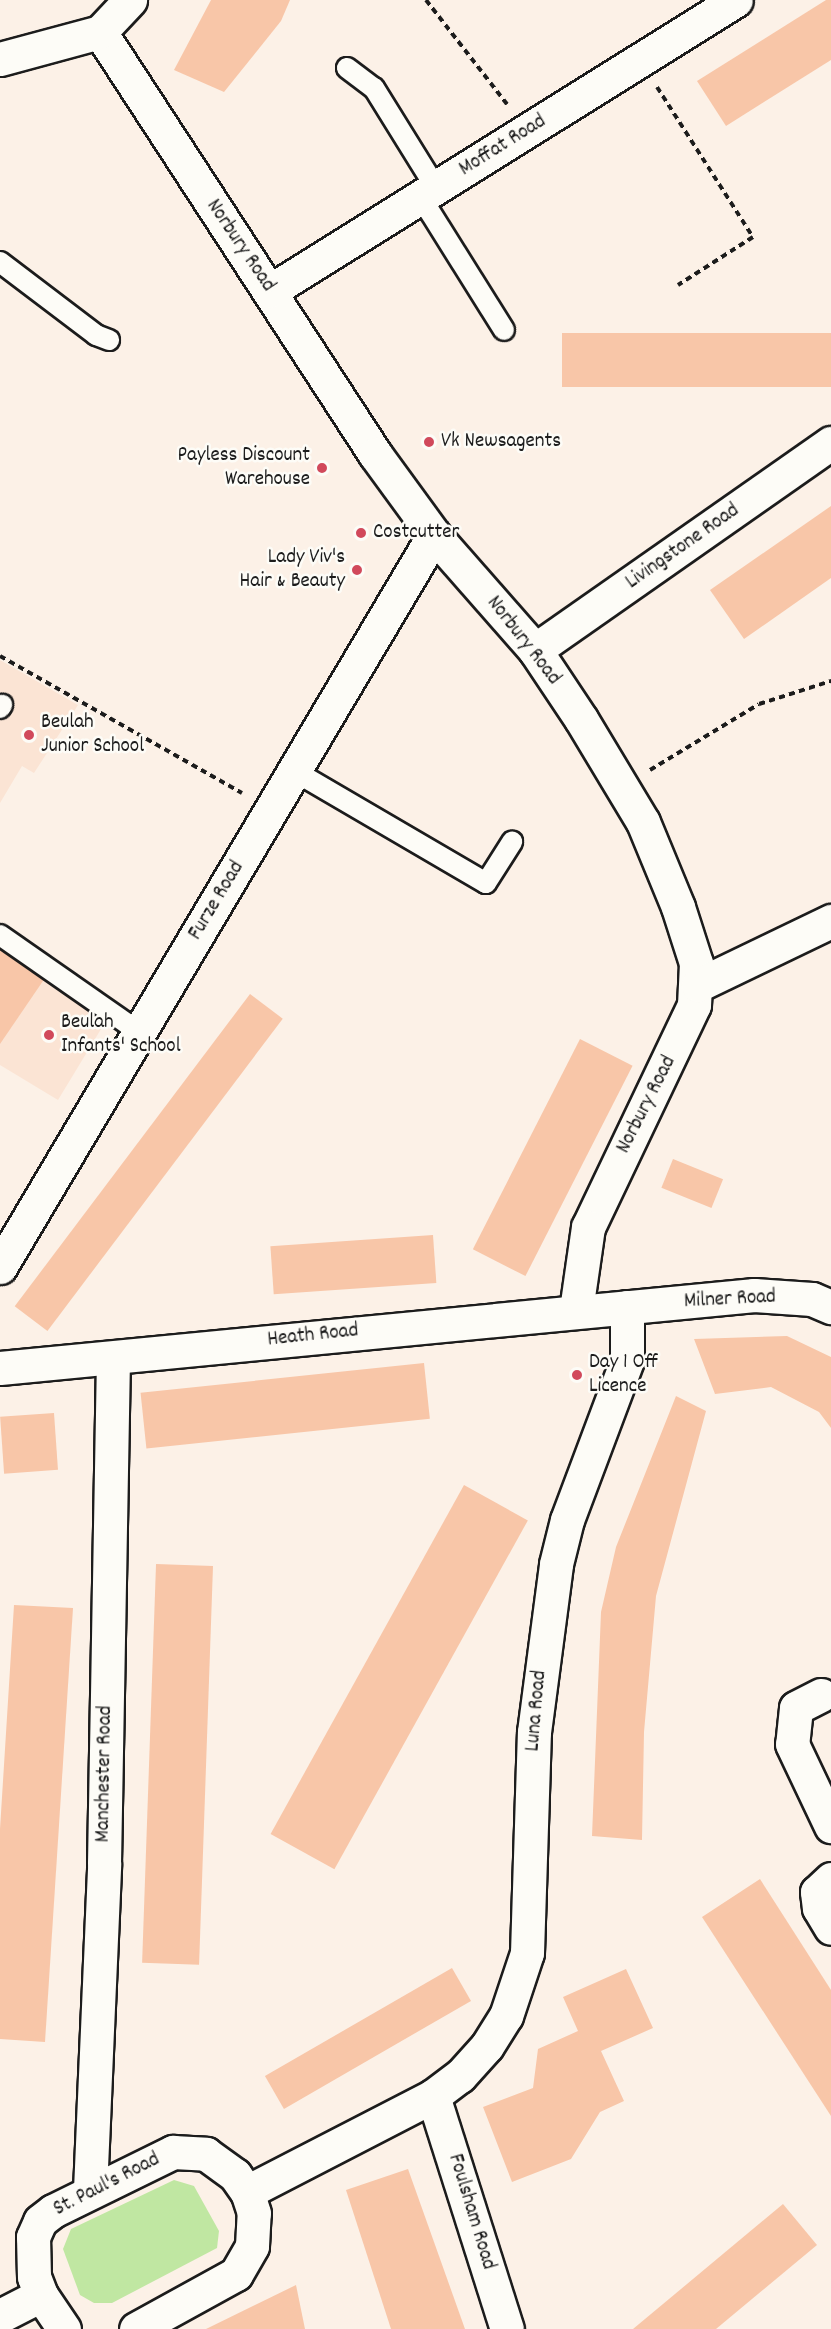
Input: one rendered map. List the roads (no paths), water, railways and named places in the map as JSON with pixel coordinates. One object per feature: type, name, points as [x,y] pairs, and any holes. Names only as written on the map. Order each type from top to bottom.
[{"type":"street","points":[[0,59],[100,32],[130,0]]},
{"type":"street","name":"Moffat Road","points":[[270,291],[736,0]]},
{"type":"street","name":"Norbury Road","points":[[100,32],[375,454],[434,535],[534,650],[624,786],[678,907],[696,963],[698,985],[687,1025],[588,1227],[576,1310]]},
{"type":"street","name":"Livingstone Road","points":[[534,650],[831,443]]},
{"type":"street","name":"Furze Road","points":[[0,1267],[296,772],[434,535]]},
{"type":"street","points":[[698,985],[831,921]]},
{"type":"street","name":"Milner Road","points":[[627,1307],[754,1295],[812,1299],[831,1307]]},
{"type":"street","name":"Heath Road","points":[[0,1368],[576,1310],[627,1307]]},
{"type":"street","name":"Luna Road","points":[[433,2096],[460,2076],[487,2046],[506,2016],[527,1953],[534,1732],[547,1621],[567,1520],[627,1360],[627,1307]]},
{"type":"street","name":"Manchester Road","points":[[90,2190],[104,1863],[112,1358]]},
{"type":"street","points":[[821,1695],[796,1708],[792,1744],[831,1826]]},
{"type":"street","points":[[136,2329],[236,2274],[252,2246],[254,2213],[247,2192],[433,2096]]},
{"type":"street","name":"Foulsham Road","points":[[433,2096],[507,2329]]},
{"type":"street","name":"St. Paul's Road","points":[[64,2329],[41,2295],[34,2277],[33,2237],[40,2221],[90,2190],[173,2152],[191,2151],[221,2164],[247,2192]]},
{"type":"street","points":[[0,2316],[41,2295]]},
{"type":"lane","points":[[347,68],[374,88],[504,330]]},
{"type":"lane","points":[[0,262],[96,335],[109,340]]},
{"type":"lane","points":[[296,772],[486,883],[512,842]]},
{"type":"lane","points":[[0,935],[139,1032]]},
{"type":"place","name":"Vk Newsagents","points":[[429,442]]},
{"type":"place","name":"Payless Discount Warehouse","points":[[322,468]]},
{"type":"place","name":"Costcutter","points":[[361,533]]},
{"type":"place","name":"Lady Viv's Hair & Beauty","points":[[357,570]]},
{"type":"place","name":"Beulah Junior School","points":[[29,735]]},
{"type":"place","name":"Beulah Infants' School","points":[[49,1035]]},
{"type":"place","name":"Day 1 Off Licence","points":[[577,1375]]}]
